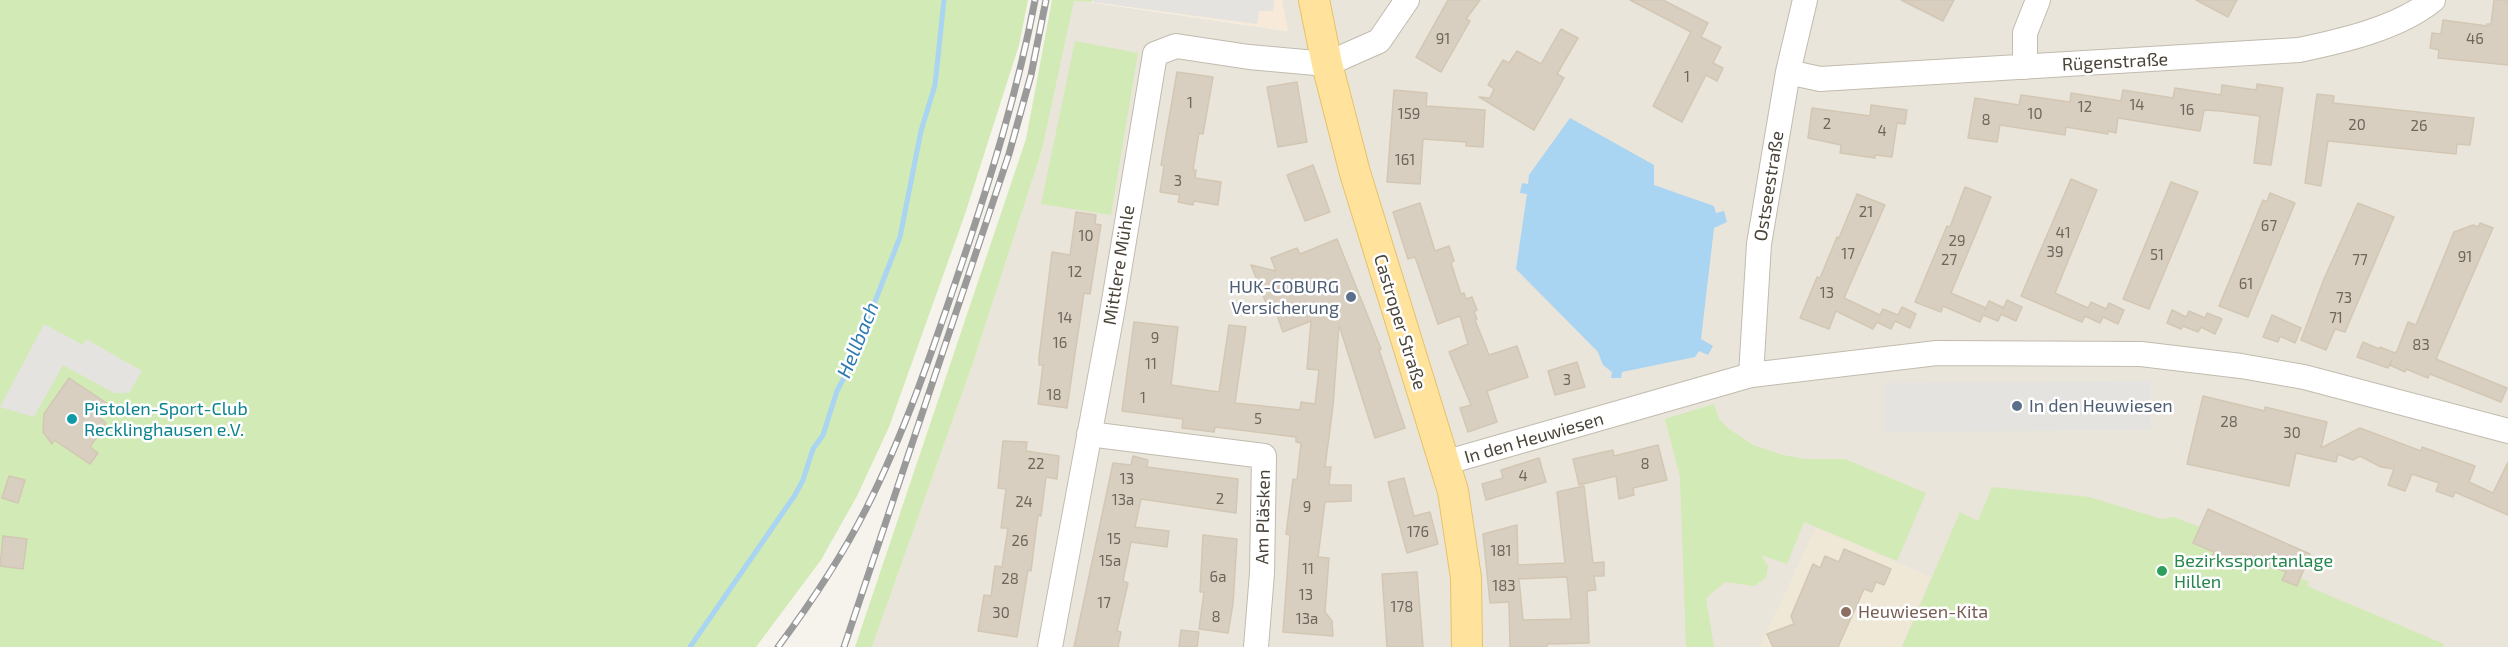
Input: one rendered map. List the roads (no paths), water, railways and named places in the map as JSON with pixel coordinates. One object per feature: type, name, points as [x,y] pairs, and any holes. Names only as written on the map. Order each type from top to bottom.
[{"type":"main road","name":"Castroper Straße","points":[[1314,0],[1327,64],[1380,261],[1453,491],[1466,578],[1467,647]]},
{"type":"street","points":[[1327,64],[1379,41],[1407,0]]},
{"type":"street","name":"Ostseestraße","points":[[1751,375],[1759,244],[1788,72],[1805,0]]},
{"type":"street","points":[[2025,66],[2025,33],[2038,0]]},
{"type":"street","name":"Rügenstraße","points":[[1788,72],[1820,79],[2299,50],[2332,43],[2379,28],[2425,7],[2433,0]]},
{"type":"street","name":"Mittlere Mühle","points":[[1050,647],[1112,313],[1155,54],[1176,46],[1249,57],[1327,64]]},
{"type":"street","name":"In den Heuwiesen","points":[[1444,463],[1751,375],[1937,353],[2140,354],[2241,366],[2304,376],[2508,431]]},
{"type":"street","name":"Am Pläsken","points":[[1089,434],[1264,456],[1262,573],[1256,647]]},
{"type":"water","points":[[1570,118],[1654,165],[1654,185],[1714,206],[1716,213],[1724,211],[1727,222],[1714,228],[1701,339],[1713,346],[1708,355],[1699,351],[1695,357],[1622,372],[1621,378],[1611,378],[1612,372],[1603,365],[1598,352],[1516,269],[1527,194],[1520,193],[1522,183],[1528,184],[1529,175]]},
{"type":"waterway","name":"Hellbach","points":[[690,647],[795,495],[803,480],[813,449],[823,435],[837,391],[850,366],[900,237],[921,131],[935,85],[944,0]]},
{"type":"railway","points":[[778,647],[825,580],[846,545],[880,479],[907,418],[941,325],[993,166],[1012,100],[1035,0]]},
{"type":"railway","points":[[844,647],[1009,154],[1031,75],[1046,0]]},
{"type":"place","name":"HUK-COBURG Versicherung","points":[[1351,297]]},
{"type":"place","name":"In den Heuwiesen","points":[[2017,406]]},
{"type":"place","name":"Pistolen-Sport-Club Recklinghausen e.V.","points":[[72,419]]},
{"type":"place","name":"Bezirkssportanlage Hillen","points":[[2162,571]]},
{"type":"place","name":"Heuwiesen-Kita","points":[[1846,612]]}]
